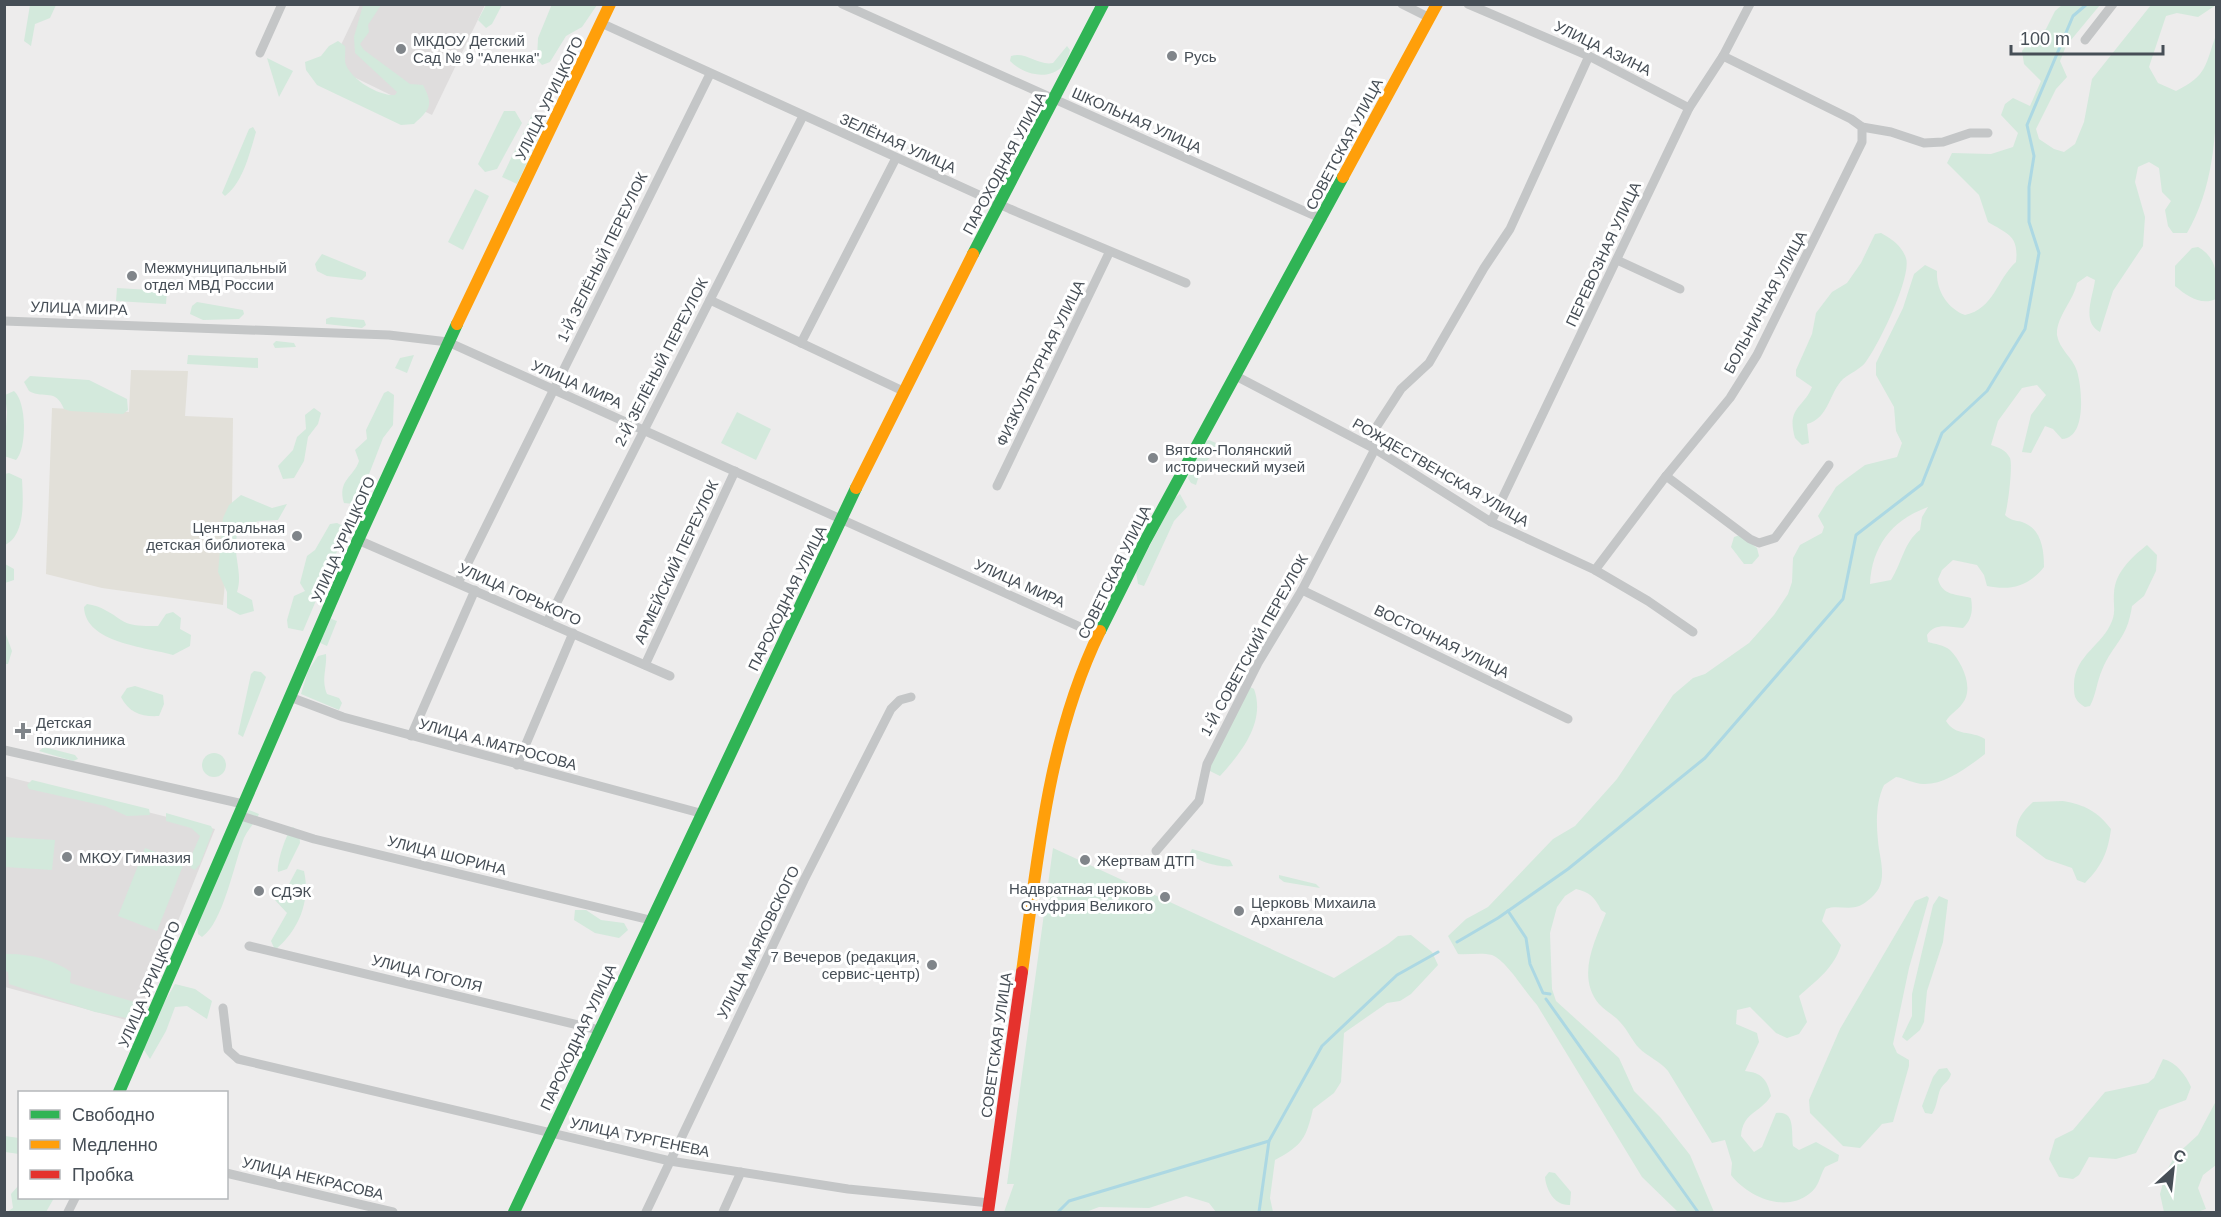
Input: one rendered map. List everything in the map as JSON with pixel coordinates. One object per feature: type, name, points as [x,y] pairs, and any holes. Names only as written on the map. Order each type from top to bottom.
[{"type":"street","points":[[260,53],[282,4]]},
{"type":"street","name":"УЛИЦА УРИЦКОГО","points":[[119,1091],[358,540],[448,342],[610,4]]},
{"type":"street","name":"ШКОЛЬНАЯ УЛИЦА","points":[[842,4],[1322,219]]},
{"type":"street","name":"ПАРОХОДНАЯ УЛИЦА","points":[[514,1212],[700,813],[903,391],[1102,4]]},
{"type":"street","points":[[1402,4],[1430,18]]},
{"type":"street","name":"СОВЕТСКАЯ УЛИЦА","points":[[989,1208],[1046,799],[1059,740],[1098,635],[1144,543],[1234,375],[1322,219],[1437,4]]},
{"type":"street","name":"УЛИЦА АЗИНА","points":[[1468,4],[1589,56],[1689,108]]},
{"type":"street","name":"ПЕРЕВОЗНАЯ УЛИЦА","points":[[1491,522],[1689,108],[1723,56],[1750,4]]},
{"type":"street","points":[[2085,40],[2113,4]]},
{"type":"street","name":"ЗЕЛЁНАЯ УЛИЦА","points":[[601,23],[998,204],[1109,253],[1186,283]]},
{"type":"street","points":[[1366,444],[1401,389],[1429,363],[1484,268],[1510,229],[1589,56]]},
{"type":"street","points":[[1723,56],[1851,118],[1862,127],[1891,132],[1924,143],[1942,142],[1970,133],[1988,133]]},
{"type":"street","name":"1-Й ЗЕЛЁНЫЙ ПЕРЕУЛОК","points":[[458,583],[710,74]]},
{"type":"street","name":"2-Й ЗЕЛЁНЫЙ ПЕРЕУЛОК","points":[[547,622],[803,116]]},
{"type":"street","name":"БОЛЬНИЧНАЯ УЛИЦА","points":[[1595,570],[1665,476],[1730,398],[1757,355],[1858,154],[1862,142],[1862,127]]},
{"type":"street","points":[[801,343],[896,158]]},
{"type":"street","name":"ФИЗКУЛЬТУРНАЯ УЛИЦА","points":[[997,486],[1109,253]]},
{"type":"street","points":[[1617,260],[1680,289]]},
{"type":"street","points":[[710,300],[903,391]]},
{"type":"street","name":"УЛИЦА МИРА","points":[[4,321],[389,335],[448,342],[1098,635]]},
{"type":"street","name":"РОЖДЕСТВЕНСКАЯ УЛИЦА","points":[[1234,375],[1375,449],[1491,522],[1595,570],[1648,601],[1693,632]]},
{"type":"street","name":"1-Й СОВЕТСКИЙ ПЕРЕУЛОК","points":[[1156,851],[1199,801],[1206,764],[1258,663],[1302,590],[1375,449]]},
{"type":"street","points":[[1665,476],[1749,539],[1759,543],[1775,538],[1829,465]]},
{"type":"street","name":"АРМЕЙСКИЙ ПЕРЕУЛОК","points":[[645,665],[735,471]]},
{"type":"street","name":"УЛИЦА ГОРЬКОГО","points":[[358,540],[670,676]]},
{"type":"street","points":[[411,735],[475,590]]},
{"type":"street","name":"ВОСТОЧНАЯ УЛИЦА","points":[[1302,590],[1568,719]]},
{"type":"street","points":[[517,765],[573,633]]},
{"type":"street","name":"УЛИЦА А.МАТРОСОВА","points":[[290,697],[343,717],[700,813]]},
{"type":"street","name":"УЛИЦА МАЯКОВСКОГО","points":[[646,1212],[804,880],[891,709],[900,700],[911,697]]},
{"type":"street","name":"УЛИЦА ШОРИНА","points":[[4,750],[241,809],[314,839],[650,920]]},
{"type":"street","name":"УЛИЦА ГОГОЛЯ","points":[[249,946],[598,1030]]},
{"type":"street","name":"УЛИЦА ТУРГЕНЕВА","points":[[223,1008],[228,1050],[238,1059],[670,1161],[989,1208]]},
{"type":"street","points":[[723,1212],[741,1172]]},
{"type":"street","name":"УЛИЦА НЕКРАСОВА","points":[[228,1173],[393,1212]]},
{"type":"shaded area","name":"МКДОУ Детский Сад № 9 \"Аленка\"","points":[[360,5],[485,5],[432,115],[331,66]]},
{"type":"shaded area","points":[[131,370],[188,371],[185,416],[233,418],[232,503],[223,605],[102,588],[46,574],[52,408],[129,412]]},
{"type":"shaded area","points":[[4,776],[215,829],[137,1023],[5,987]]},
{"type":"green space","points":[[552,4],[597,5],[582,27],[566,36],[550,62],[542,65],[537,59],[538,38]]},
{"type":"green space","points":[[30,5],[56,5],[50,18],[35,24],[31,46],[24,41]]},
{"type":"green space","points":[[363,5],[381,5],[368,25],[369,32],[360,44],[364,50],[410,84],[423,85],[426,92],[429,107],[414,124],[401,125],[317,85],[306,70],[305,62],[321,56],[329,46],[338,41],[345,46],[346,65],[354,77],[374,90],[395,95],[397,92],[355,53],[354,37]]},
{"type":"green space","points":[[486,5],[502,5],[492,24],[486,28],[478,20]]},
{"type":"green space","points":[[2062,5],[2100,5],[2066,46],[2060,61],[2067,77],[2056,89],[2036,129],[2039,139],[2054,149],[2064,152],[2075,144],[2084,122],[2092,79],[2151,5],[2216,5],[2198,17],[2177,13],[2166,16],[2149,67],[2158,83],[2176,91],[2200,74],[2207,62],[2216,35],[2215,137],[2206,187],[2187,233],[2173,233],[2168,226],[2165,210],[2171,201],[2162,192],[2159,168],[2149,162],[2138,167],[2135,182],[2145,217],[2143,246],[2113,291],[2100,332],[2094,328],[2090,316],[2095,280],[2087,276],[2077,283],[2057,328],[2060,345],[2075,366],[2079,379],[2081,411],[2076,430],[2070,436],[2062,439],[2053,429],[2045,426],[2031,453],[2022,452],[2031,415],[2046,395],[2037,385],[2022,388],[1998,421],[1991,445],[2004,451],[2011,462],[2005,515],[2028,525],[2037,534],[2042,546],[2044,567],[2026,583],[2004,588],[1987,586],[1984,575],[1977,565],[1953,560],[1942,570],[1938,579],[1943,589],[1955,595],[1971,598],[1970,618],[1963,628],[1938,627],[1927,635],[1928,642],[1950,650],[1962,668],[1967,683],[1966,698],[1946,721],[1954,729],[1985,739],[1985,754],[1940,782],[1920,784],[1896,777],[1884,785],[1879,798],[1877,819],[1881,883],[1876,893],[1863,904],[1826,909],[1822,921],[1841,945],[1829,967],[1799,996],[1807,1022],[1799,1034],[1787,1038],[1776,1033],[1750,1007],[1737,1010],[1736,1024],[1757,1033],[1759,1042],[1745,1071],[1760,1075],[1768,1085],[1771,1096],[1745,1122],[1741,1136],[1754,1152],[1762,1147],[1776,1113],[1787,1115],[1791,1123],[1793,1146],[1799,1150],[1816,1142],[1839,1155],[1838,1161],[1825,1167],[1813,1191],[1799,1200],[1778,1202],[1757,1196],[1738,1183],[1731,1175],[1732,1163],[1725,1140],[1712,1143],[1668,1071],[1639,1048],[1623,1025],[1599,1004],[1592,993],[1588,970],[1593,947],[1606,913],[1591,896],[1576,889],[1565,896],[1557,907],[1550,933],[1552,989],[1556,1001],[1619,1058],[1634,1091],[1660,1117],[1690,1155],[1714,1212],[1678,1212],[1642,1177],[1537,1005],[1510,970],[1492,955],[1458,954],[1448,936],[1466,919],[1488,907],[1553,839],[1575,826],[1617,779],[1673,695],[1693,678],[1705,674],[1749,643],[1774,615],[1788,594],[1792,582],[1793,558],[1800,545],[1822,533],[1824,527],[1818,516],[1836,487],[1865,465],[1897,457],[1902,443],[1896,431],[1894,407],[1876,375],[1876,363],[1903,308],[1914,274],[1925,265],[1937,271],[1938,285],[1948,303],[1965,315],[1983,307],[2016,262],[2014,241],[1988,222],[1979,195],[1947,163],[1952,153],[1991,154],[2013,147],[2018,133],[2001,115],[2005,104],[2013,98],[2030,106],[2041,81],[2024,64],[2022,51],[2034,34],[2046,29],[2055,11]],"holes":[[[1928,507],[1922,517],[1920,530],[1910,540],[1891,580],[1870,584],[1875,558],[1886,536],[1904,519]]]},
{"type":"green space","points":[[1067,46],[1070,50],[1066,60],[1061,68],[1053,73],[1045,75],[1027,72],[1010,61],[1011,56],[1022,55],[1053,63]]},
{"type":"green space","points":[[267,58],[293,71],[279,97]]},
{"type":"green space","points":[[504,111],[515,111],[522,123],[497,169],[485,172],[478,164]]},
{"type":"green space","points":[[532,115],[546,122],[517,184],[502,177]]},
{"type":"green space","points":[[253,127],[256,132],[245,167],[237,183],[225,196],[222,193],[249,129]]},
{"type":"green space","points":[[1335,161],[1340,169],[1319,207],[1313,204],[1315,192]]},
{"type":"green space","points":[[475,189],[489,196],[463,250],[448,242]]},
{"type":"green space","points":[[1881,233],[1896,243],[1906,258],[1904,280],[1899,295],[1871,354],[1863,365],[1838,385],[1820,416],[1807,424],[1809,443],[1802,445],[1795,438],[1794,414],[1812,387],[1796,376],[1796,370],[1812,334],[1816,313],[1832,292],[1847,283],[1861,263],[1875,234]]},
{"type":"green space","points":[[2198,247],[2210,257],[2215,270],[2216,299],[2210,301],[2194,299],[2175,286],[2175,266],[2192,248]]},
{"type":"green space","points":[[322,254],[366,272],[366,276],[362,280],[327,276],[317,271],[315,264]]},
{"type":"green space","points":[[117,288],[167,291],[166,304],[116,301]]},
{"type":"green space","points":[[197,302],[243,310],[244,314],[239,319],[203,320],[190,314],[192,306]]},
{"type":"green space","points":[[331,317],[364,320],[366,325],[362,328],[326,324],[326,319]]},
{"type":"green space","points":[[276,341],[294,343],[296,347],[275,348],[273,344]]},
{"type":"green space","points":[[188,355],[258,358],[258,368],[187,364]]},
{"type":"green space","points":[[414,355],[407,373],[395,368],[400,358]]},
{"type":"green space","points":[[30,376],[89,380],[127,399],[128,410],[123,414],[64,409],[57,398],[29,391],[24,382]]},
{"type":"green space","points":[[14,391],[21,405],[24,426],[22,446],[16,460],[4,456],[7,412],[5,395]]},
{"type":"green space","points":[[388,391],[394,395],[393,425],[383,438],[359,500],[354,504],[344,503],[342,495],[344,484],[359,461],[355,450],[367,439],[366,430],[384,393]]},
{"type":"green space","points":[[314,408],[321,413],[318,424],[308,437],[304,461],[294,478],[283,479],[278,466],[293,450],[297,437],[306,429],[305,415]]},
{"type":"green space","points":[[737,412],[771,429],[756,460],[721,443]]},
{"type":"green space","points":[[1209,440],[1216,443],[1215,452],[1202,466],[1196,485],[1188,478],[1203,443]]},
{"type":"green space","points":[[9,473],[22,479],[23,506],[17,533],[5,545],[5,474]]},
{"type":"green space","points":[[1180,494],[1187,507],[1174,521],[1144,586],[1138,584],[1136,572],[1175,498]]},
{"type":"green space","points":[[241,495],[272,508],[287,504],[278,520],[259,521],[239,527],[236,545],[239,576],[237,592],[252,600],[254,611],[240,615],[227,608],[227,592],[218,572],[223,518],[229,505]]},
{"type":"green space","points":[[337,523],[347,528],[303,631],[288,628],[287,620],[294,596],[305,591],[300,583],[307,556],[315,550],[330,524]]},
{"type":"green space","points":[[1740,535],[1757,548],[1759,556],[1752,564],[1744,564],[1731,547],[1734,537]]},
{"type":"green space","points":[[2147,545],[2157,555],[2156,571],[2144,596],[2132,606],[2127,626],[2102,670],[2092,702],[2090,706],[2085,707],[2075,695],[2074,684],[2079,665],[2112,621],[2117,578],[2130,560]]},
{"type":"green space","points":[[5,564],[14,569],[14,580],[5,583]]},
{"type":"green space","points":[[87,604],[106,610],[129,624],[139,626],[158,626],[166,614],[173,612],[181,618],[180,629],[191,635],[190,646],[173,655],[119,642],[95,629],[87,619],[84,607]]},
{"type":"green space","points":[[329,618],[337,621],[327,646],[318,642]]},
{"type":"green space","points":[[5,632],[12,651],[8,664],[5,664]]},
{"type":"green space","points":[[326,654],[325,689],[327,694],[339,698],[342,703],[339,710],[301,694],[308,671],[318,656]]},
{"type":"green space","points":[[254,671],[261,672],[266,677],[243,737],[238,734],[251,674]]},
{"type":"green space","points":[[135,686],[163,695],[164,704],[159,716],[137,713],[124,702],[121,697],[127,688]]},
{"type":"green space","points":[[1250,687],[1254,689],[1257,701],[1254,725],[1243,747],[1220,776],[1210,771],[1211,764]]},
{"type":"green space","points":[[44,747],[75,755],[78,759],[73,761],[39,751]]},
{"type":"green space","points":[[214,753],[222,757],[226,765],[222,773],[214,777],[206,773],[202,765],[206,757]]},
{"type":"green space","points":[[32,780],[149,809],[150,815],[127,816],[105,806],[29,789],[27,785]]},
{"type":"green space","points":[[2063,801],[2090,810],[2111,829],[2103,858],[2096,871],[2085,883],[2077,880],[2072,868],[2046,859],[2016,836],[2020,817],[2033,802]]},
{"type":"green space","points":[[249,810],[259,814],[244,838],[216,919],[202,937],[198,934],[197,923],[239,819]]},
{"type":"green space","points":[[166,813],[211,826],[213,830],[200,864],[195,870],[191,868],[189,861],[200,836],[191,828],[166,821]]},
{"type":"green space","points":[[293,827],[299,832],[300,843],[287,869],[278,872],[282,848]]},
{"type":"green space","points":[[5,837],[55,840],[52,870],[5,867]]},
{"type":"green space","points":[[145,848],[184,863],[157,931],[118,916]]},
{"type":"green space","points":[[1053,848],[1334,978],[1398,936],[1411,935],[1432,952],[1438,965],[1411,994],[1400,1001],[1387,1003],[1344,1033],[1341,1082],[1334,1093],[1313,1109],[1302,1140],[1292,1150],[1275,1160],[1270,1198],[1273,1212],[1216,1212],[1209,1203],[1186,1196],[1149,1208],[1099,1207],[1086,1212],[1004,1212],[1014,1184],[1007,1184]]},
{"type":"green space","points":[[1192,849],[1230,860],[1233,866],[1204,862],[1190,853]]},
{"type":"green space","points":[[297,869],[304,871],[306,894],[304,905],[296,925],[275,950],[271,941],[287,913],[275,900],[288,886]]},
{"type":"green space","points":[[1279,875],[1316,884],[1320,888],[1284,882]]},
{"type":"green space","points":[[1927,896],[1929,898],[1909,968],[1893,1044],[1897,1053],[1909,1060],[1909,1066],[1893,1122],[1882,1124],[1860,1148],[1843,1146],[1810,1113],[1809,1100],[1840,1029],[1915,901]]},
{"type":"green space","points":[[1939,896],[1948,900],[1943,942],[1927,991],[1924,1022],[1920,1030],[1907,1041],[1902,1037],[1912,1016],[1912,994],[1933,905]]},
{"type":"green space","points":[[575,910],[586,910],[601,920],[624,923],[628,930],[619,938],[595,933],[574,920]]},
{"type":"green space","points":[[5,954],[48,960],[71,972],[70,983],[138,1003],[140,1008],[132,1019],[95,1012],[9,984],[8,972],[5,971]]},
{"type":"green space","points":[[175,984],[195,989],[212,1001],[207,1019],[187,1006],[175,1007],[166,1031],[150,1059],[142,1047],[146,1034]]},
{"type":"green space","points":[[2163,1059],[2176,1066],[2189,1082],[2191,1087],[2186,1100],[2159,1110],[2136,1153],[2116,1159],[2089,1157],[2079,1175],[2073,1179],[2059,1177],[2049,1159],[2055,1139],[2073,1130],[2105,1092],[2148,1083],[2154,1078]]},
{"type":"green space","points":[[1947,1068],[1951,1074],[1940,1090],[1934,1111],[1932,1114],[1925,1113],[1922,1106],[1933,1077],[1939,1069]]},
{"type":"green space","points":[[2216,1101],[2216,1165],[2203,1175],[2198,1188],[2206,1209],[2197,1212],[2164,1212],[2160,1194],[2166,1172],[2175,1156],[2198,1135]]},
{"type":"green space","points":[[5,1136],[18,1138],[18,1154],[5,1152]]},
{"type":"green space","points":[[1549,1172],[1555,1173],[1571,1192],[1570,1205],[1559,1203],[1552,1196],[1545,1177]]},
{"type":"green space","points":[[18,1186],[18,1199],[53,1199],[46,1212],[7,1212],[13,1208],[11,1194]]},
{"type":"waterway","points":[[1457,942],[1498,918],[1568,869],[1705,758],[1843,599],[1856,535],[1922,484],[1942,433],[1987,391],[2025,329],[2039,253],[2029,222],[2029,187],[2034,156],[2027,125],[2073,16],[2087,4]]},
{"type":"waterway","points":[[1508,911],[1526,938],[1530,964],[1543,993],[1550,994]]},
{"type":"waterway","points":[[1259,1212],[1269,1141],[1322,1046],[1397,975],[1438,952]]},
{"type":"waterway","points":[[1546,999],[1698,1212]]},
{"type":"waterway","points":[[1058,1212],[1069,1201],[1269,1141]]},
{"type":"traffic: fast","points":[[973,254],[1103,4]]},
{"type":"traffic: fast","points":[[1100,631],[1144,543],[1343,177]]},
{"type":"traffic: fast","points":[[119,1091],[358,540],[457,324]]},
{"type":"traffic: fast","points":[[514,1212],[856,488]]},
{"type":"traffic: slow","points":[[457,324],[610,4]]},
{"type":"traffic: slow","points":[[1343,177],[1437,4]]},
{"type":"traffic: slow","points":[[856,488],[973,254]]},
{"type":"traffic: slow","points":[[1022,972],[1040,841],[1057,755],[1082,672],[1100,631]]},
{"type":"traffic: jam","points":[[988,1212],[1022,972]]},
{"type":"place","name":"МКДОУ Детский Сад № 9 \"Аленка\"","points":[[401,49]]},
{"type":"place","name":"Русь","points":[[1172,56]]},
{"type":"place","name":"Межмуниципальный отдел МВД России","points":[[132,276]]},
{"type":"place","name":"Вятско-Полянский исторический музей","points":[[1153,458]]},
{"type":"place","name":"Центральная детская библиотека","points":[[297,536]]},
{"type":"place","name":"Детская поликлиника","points":[[23,731]]},
{"type":"place","name":"МКОУ Гимназия","points":[[67,857]]},
{"type":"place","name":"Жертвам ДТП","points":[[1085,860]]},
{"type":"place","name":"СДЭК","points":[[259,891]]},
{"type":"place","name":"Надвратная церковь Онуфрия Великого","points":[[1165,897]]},
{"type":"place","name":"Церковь Михаила Архангела","points":[[1239,911]]},
{"type":"place","name":"7 Вечеров (редакция, сервис-центр)","points":[[932,965]]}]
